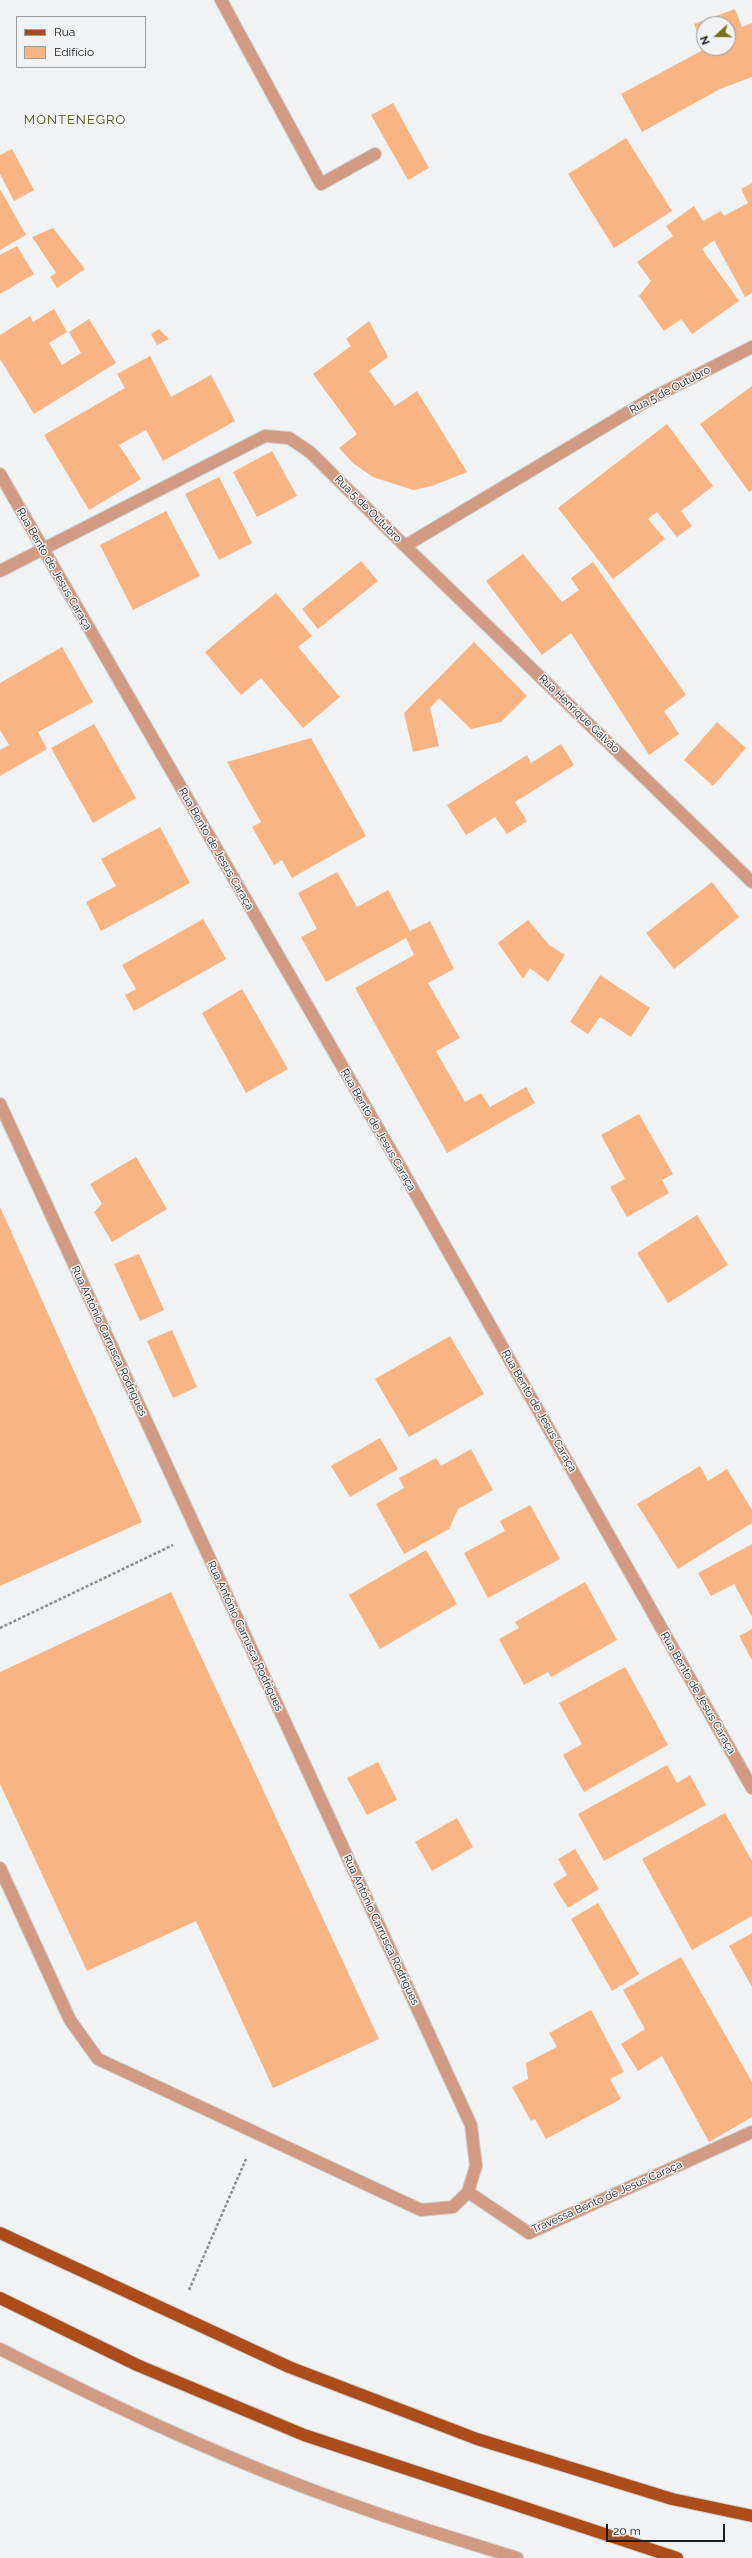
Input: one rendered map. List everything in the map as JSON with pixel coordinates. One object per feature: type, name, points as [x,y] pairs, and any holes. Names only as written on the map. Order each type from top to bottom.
[{"type":"main road","points":[[0,2233],[288,2367],[477,2439],[672,2499],[752,2516]]},
{"type":"main road","points":[[0,2298],[137,2365],[304,2435],[677,2558]]},
{"type":"street","points":[[222,0],[321,184],[375,154]]},
{"type":"street","name":"Rua 5 de Outubro","points":[[0,571],[265,436],[289,438],[310,452],[406,546],[652,398],[752,347]]},
{"type":"street","name":"Rua Bento de Jesus Caraça","points":[[0,474],[397,1161],[752,1788]]},
{"type":"street","name":"Rua Henrique Galvão","points":[[406,546],[752,882]]},
{"type":"street","name":"Rua António Carrusca Rodrigues","points":[[0,1104],[471,2126],[476,2166],[468,2192],[453,2207],[421,2210],[258,2132],[98,2059],[70,2020],[0,1868]]},
{"type":"street","name":"Travessa Bento de Jesus Caraça","points":[[468,2192],[529,2233],[752,2132]]},
{"type":"street","points":[[0,2349],[69,2384],[224,2455],[358,2507],[517,2558]]},
{"type":"path","points":[[0,1628],[198,1533]]},
{"type":"path","points":[[178,2317],[258,2132]]},
{"type":"building","points":[[735,9],[742,27],[752,23],[752,77],[720,89],[642,132],[621,94],[696,54],[696,56],[736,56],[736,16],[716,16]]},
{"type":"building","points":[[393,103],[429,168],[408,180],[371,115]]},
{"type":"building","points":[[626,138],[672,211],[614,248],[568,174]]},
{"type":"building","points":[[12,149],[34,190],[14,201],[0,174],[0,155]]},
{"type":"building","points":[[752,183],[752,293],[745,297],[714,240],[702,249],[739,301],[692,334],[681,319],[664,331],[639,296],[651,281],[637,262],[673,236],[666,226],[694,206],[703,221],[721,211],[724,216],[748,203],[741,189]]},
{"type":"building","points":[[0,189],[26,235],[0,250]]},
{"type":"building","points":[[53,228],[85,269],[57,288],[50,277],[56,273],[32,237]]},
{"type":"building","points":[[17,246],[34,274],[0,294],[0,255]]},
{"type":"building","points":[[54,309],[67,332],[49,343],[62,365],[81,353],[69,332],[89,319],[116,363],[34,414],[0,359],[0,335],[30,316],[33,322]]},
{"type":"building","points":[[369,321],[388,357],[369,371],[395,406],[417,391],[467,472],[432,486],[413,490],[373,477],[354,464],[339,448],[357,434],[313,374],[351,346],[346,339]]},
{"type":"building","points":[[159,329],[169,339],[157,345],[151,334]]},
{"type":"building","points":[[150,356],[171,397],[211,375],[235,421],[163,461],[146,430],[119,445],[141,479],[89,510],[44,435],[125,388],[117,374]]},
{"type":"building","points":[[752,386],[752,490],[749,492],[700,424]]},
{"type":"building","points":[[667,424],[713,486],[681,511],[692,526],[677,537],[657,512],[648,519],[665,539],[613,579],[558,508]]},
{"type":"building","points":[[272,451],[297,496],[257,517],[233,472]]},
{"type":"building","points":[[219,477],[252,543],[219,560],[185,494]]},
{"type":"building","points":[[166,511],[200,576],[133,610],[100,545]]},
{"type":"building","points":[[523,554],[562,602],[579,590],[571,578],[593,562],[686,695],[664,711],[679,734],[649,755],[571,633],[542,655],[486,581]]},
{"type":"building","points":[[361,561],[378,581],[318,629],[302,609]]},
{"type":"building","points":[[276,593],[312,636],[298,647],[340,697],[303,728],[261,678],[241,695],[205,652]]},
{"type":"building","points":[[474,642],[527,696],[501,722],[471,729],[439,698],[430,708],[439,746],[413,752],[404,713]]},
{"type":"building","points":[[62,647],[93,702],[38,732],[47,749],[0,776],[0,750],[9,745],[0,730],[0,683]]},
{"type":"building","points":[[717,722],[746,748],[713,786],[684,760]]},
{"type":"building","points":[[94,724],[136,798],[93,823],[51,748]]},
{"type":"building","points":[[311,738],[366,836],[292,878],[282,860],[274,865],[252,827],[261,822],[227,762]]},
{"type":"building","points":[[561,744],[574,765],[515,802],[527,821],[507,834],[495,817],[466,835],[447,805],[527,755],[531,763]]},
{"type":"building","points":[[160,827],[190,883],[101,931],[86,902],[116,886],[101,859]]},
{"type":"building","points":[[337,872],[357,907],[388,890],[410,931],[430,921],[454,969],[428,983],[460,1038],[436,1051],[465,1102],[481,1093],[490,1107],[526,1087],[535,1103],[447,1153],[355,988],[414,955],[406,938],[326,982],[301,937],[317,929],[298,893]]},
{"type":"building","points":[[712,882],[739,917],[674,969],[646,933]]},
{"type":"building","points":[[203,919],[226,959],[134,1011],[125,995],[136,989],[122,965]]},
{"type":"building","points":[[528,920],[549,945],[565,955],[548,982],[530,968],[523,979],[498,943]]},
{"type":"building","points":[[600,975],[650,1008],[631,1037],[600,1017],[588,1034],[570,1022]]},
{"type":"building","points":[[242,989],[288,1069],[246,1093],[202,1013]]},
{"type":"building","points":[[639,1114],[673,1174],[662,1180],[669,1193],[627,1217],[610,1187],[625,1179],[601,1135]]},
{"type":"building","points":[[136,1157],[167,1209],[112,1242],[94,1212],[102,1204],[90,1184]]},
{"type":"building","points":[[0,1207],[142,1522],[0,1586]]},
{"type":"building","points":[[697,1215],[728,1265],[668,1303],[637,1253]]},
{"type":"building","points":[[139,1254],[164,1310],[140,1321],[114,1264]]},
{"type":"building","points":[[172,1330],[197,1387],[173,1398],[147,1341]]},
{"type":"building","points":[[450,1336],[484,1394],[409,1437],[375,1379]]},
{"type":"building","points":[[380,1438],[398,1469],[350,1497],[331,1466]]},
{"type":"building","points":[[471,1449],[493,1490],[458,1509],[449,1529],[404,1554],[376,1504],[404,1488],[399,1478],[436,1458],[441,1466]]},
{"type":"building","points":[[700,1466],[708,1481],[727,1469],[752,1510],[752,1523],[678,1569],[637,1504]]},
{"type":"building","points":[[530,1505],[560,1559],[488,1598],[464,1553],[505,1531],[500,1521]]},
{"type":"building","points":[[752,1544],[752,1617],[734,1584],[711,1596],[698,1573]]},
{"type":"building","points":[[426,1550],[457,1604],[380,1649],[349,1595]]},
{"type":"building","points":[[585,1582],[617,1640],[551,1677],[548,1672],[524,1685],[499,1639],[519,1628],[515,1622]]},
{"type":"building","points":[[171,1592],[379,2039],[273,2088],[196,1921],[87,1971],[0,1784],[0,1672]]},
{"type":"building","points":[[752,1629],[752,1660],[739,1636]]},
{"type":"building","points":[[625,1667],[668,1745],[584,1792],[563,1755],[582,1744],[559,1703]]},
{"type":"building","points":[[378,1762],[397,1800],[367,1815],[347,1778]]},
{"type":"building","points":[[667,1765],[677,1783],[690,1775],[706,1805],[604,1861],[578,1814]]},
{"type":"building","points":[[725,1813],[752,1861],[752,1916],[692,1950],[642,1859]]},
{"type":"building","points":[[457,1818],[473,1847],[432,1871],[415,1842]]},
{"type":"building","points":[[575,1849],[599,1889],[568,1908],[553,1884],[567,1875],[558,1859]]},
{"type":"building","points":[[598,1903],[639,1974],[612,1991],[571,1919]]},
{"type":"building","points":[[752,1933],[752,1987],[729,1946]]},
{"type":"building","points":[[681,1957],[752,2082],[752,2117],[709,2142],[662,2056],[638,2071],[621,2044],[645,2029],[623,1990]]},
{"type":"building","points":[[591,2010],[624,2072],[610,2079],[621,2099],[546,2139],[535,2119],[531,2121],[512,2087],[528,2079],[526,2063],[557,2047],[549,2033]]},
{"type":"district","name":"MONTENEGRO","points":[[75,120]]}]
